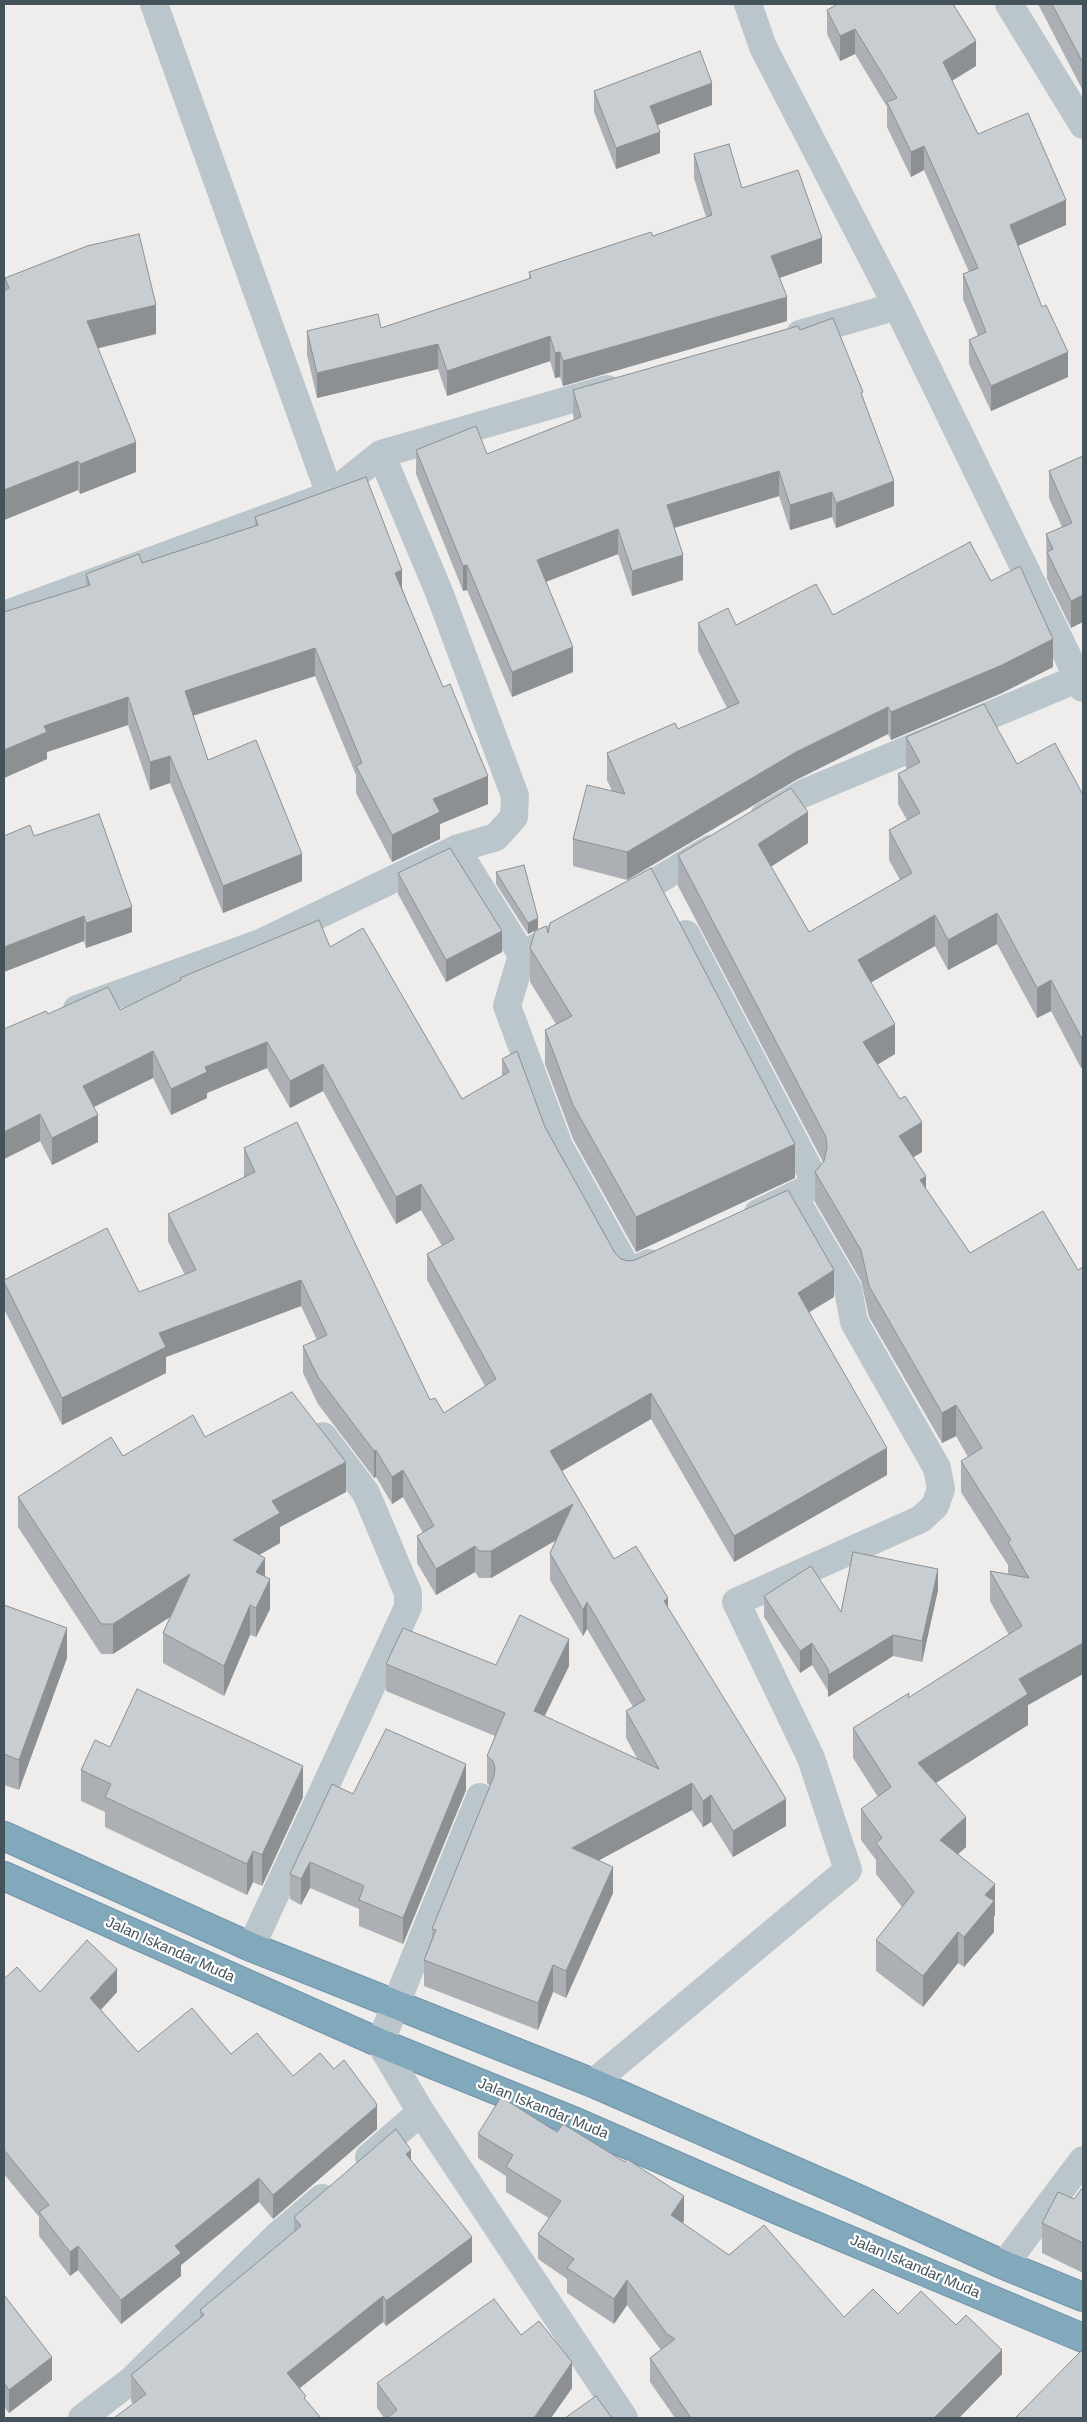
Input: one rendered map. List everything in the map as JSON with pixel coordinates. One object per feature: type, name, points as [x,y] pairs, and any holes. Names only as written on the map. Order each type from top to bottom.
[{"type":"highway","points":[[4,1836],[250,1947],[593,2084],[1083,2298]]},
{"type":"highway","name":"Jalan Iskandar Muda","points":[[4,1876],[380,2043],[578,2122],[780,2211],[1083,2338]]},
{"type":"street","points":[[154,4],[330,494]]},
{"type":"street","points":[[672,1252],[629,1272],[559,1146],[507,1006],[522,955],[657,880],[802,794],[1081,683],[897,306],[763,48],[748,4]]},
{"type":"street","points":[[1009,4],[1083,125]]},
{"type":"street","points":[[773,341],[897,306]]},
{"type":"street","points":[[4,615],[330,494],[381,454],[630,383]]},
{"type":"street","points":[[57,1017],[258,944],[456,849],[496,837],[514,817],[515,796],[439,592],[381,454]]},
{"type":"street","points":[[456,849],[522,955]]},
{"type":"street","points":[[657,880],[812,1174],[809,1188],[794,1197],[733,1224]]},
{"type":"street","points":[[593,2084],[848,1870],[811,1758],[736,1602],[921,1519],[935,1506],[941,1489],[936,1468],[854,1322],[848,1289],[794,1197]]},
{"type":"street","points":[[250,1947],[408,1608],[408,1593],[366,1493],[307,1415]]},
{"type":"street","points":[[480,1797],[397,2006],[380,2043],[421,2112],[624,2418]]},
{"type":"street","points":[[82,2418],[133,2379],[277,2236],[421,2112]]},
{"type":"street","points":[[1004,2265],[1083,2160]]},
{"type":"street","points":[[584,2408],[606,2391]]},
{"type":"building","points":[[838,4],[953,4],[976,41],[943,62],[978,134],[1028,113],[1066,200],[1010,225],[1042,307],[1046,305],[1068,352],[991,386],[969,340],[986,332],[963,274],[978,268],[924,146],[911,152],[887,102],[897,98],[855,29],[840,36],[827,10]]},
{"type":"building","points":[[1052,4],[1083,4],[1083,63]]},
{"type":"building","points":[[700,51],[712,83],[650,106],[660,132],[616,148],[594,91]]},
{"type":"building","points":[[729,144],[742,188],[798,170],[822,238],[771,256],[787,297],[563,361],[560,352],[555,353],[550,336],[447,371],[438,344],[317,373],[307,331],[378,314],[381,328],[531,278],[529,272],[651,232],[653,236],[712,215],[694,154]]},
{"type":"building","points":[[139,234],[156,305],[87,321],[136,442],[80,464],[78,461],[4,490],[4,291],[9,288],[5,278],[87,246]]},
{"type":"building","points":[[833,318],[863,392],[861,393],[894,481],[836,503],[832,492],[790,505],[779,471],[667,505],[683,555],[632,571],[618,529],[537,560],[573,647],[512,672],[467,565],[463,566],[416,450],[476,426],[487,454],[581,417],[573,390],[798,326],[800,330]]},
{"type":"building","points":[[1083,456],[1083,595],[1071,601],[1047,552],[1053,549],[1046,534],[1072,523],[1049,471]]},
{"type":"building","points":[[366,477],[402,570],[395,573],[443,687],[450,684],[488,776],[433,799],[440,812],[392,835],[356,766],[362,763],[315,648],[185,691],[208,760],[256,740],[302,854],[223,886],[170,756],[150,762],[128,697],[44,726],[47,732],[4,750],[4,612],[90,585],[86,574],[139,554],[142,563],[258,525],[255,517]]},
{"type":"building","points":[[970,542],[991,581],[1020,566],[1053,639],[1002,665],[891,712],[888,707],[796,752],[627,852],[573,839],[587,785],[625,794],[607,753],[675,723],[678,729],[739,703],[698,623],[728,608],[736,625],[816,584],[833,615]]},
{"type":"building","points":[[984,704],[1017,764],[1055,743],[1083,795],[1083,1036],[1081,1037],[1051,980],[1037,988],[997,913],[948,940],[935,915],[858,960],[895,1024],[863,1042],[900,1099],[905,1096],[922,1122],[899,1136],[926,1176],[920,1180],[970,1253],[1043,1211],[1078,1270],[1083,1267],[1083,1643],[1019,1679],[1028,1694],[918,1763],[966,1817],[940,1840],[995,1884],[985,1895],[994,1901],[964,1937],[958,1932],[923,1976],[876,1940],[914,1892],[876,1843],[882,1838],[861,1809],[891,1787],[853,1728],[909,1693],[908,1698],[1022,1626],[990,1571],[1029,1578],[1008,1542],[1011,1540],[961,1461],[982,1448],[956,1405],[942,1413],[869,1286],[861,1250],[815,1172],[824,1161],[827,1148],[826,1137],[678,855],[791,788],[808,812],[758,844],[809,932],[912,873],[889,830],[920,813],[898,774],[920,762],[906,737]]},
{"type":"building","points":[[99,814],[132,907],[86,923],[84,916],[4,947],[4,836],[30,825],[34,836]]},
{"type":"building","points":[[450,848],[502,931],[446,960],[398,873]]},
{"type":"building","points":[[524,865],[538,918],[528,923],[496,872]]},
{"type":"building","points":[[651,868],[795,1144],[636,1217],[573,1105],[545,1030],[572,1016],[530,948],[535,931],[546,926],[548,933],[550,923]]},
{"type":"building","points":[[319,920],[330,947],[363,928],[462,1099],[509,1072],[502,1059],[517,1051],[545,1127],[615,1253],[621,1259],[635,1260],[788,1190],[834,1270],[798,1293],[887,1448],[734,1536],[651,1393],[550,1451],[614,1559],[636,1546],[668,1598],[664,1601],[786,1799],[733,1831],[711,1795],[703,1801],[692,1783],[572,1848],[613,1867],[566,1971],[553,1965],[538,2003],[424,1960],[436,1930],[432,1929],[494,1776],[495,1768],[493,1761],[487,1756],[505,1713],[386,1664],[403,1628],[496,1665],[520,1615],[569,1639],[534,1711],[659,1769],[626,1711],[645,1700],[587,1602],[583,1610],[550,1553],[573,1504],[491,1551],[479,1551],[475,1546],[436,1569],[417,1536],[434,1526],[403,1470],[392,1477],[376,1450],[374,1451],[318,1377],[303,1346],[327,1335],[301,1280],[159,1333],[166,1347],[62,1398],[4,1282],[4,1280],[107,1228],[139,1292],[196,1270],[168,1214],[255,1172],[244,1148],[297,1122],[430,1400],[435,1398],[444,1413],[496,1379],[427,1254],[454,1239],[421,1184],[396,1197],[323,1064],[290,1081],[267,1042],[205,1067],[207,1072],[171,1089],[153,1051],[83,1086],[98,1115],[52,1138],[40,1114],[4,1132],[4,1029],[46,1011],[48,1014],[108,987],[120,1010],[181,980],[180,978]]},
{"type":"building","points":[[292,1392],[346,1462],[272,1501],[280,1513],[233,1540],[265,1558],[256,1572],[270,1579],[256,1608],[250,1605],[224,1666],[163,1633],[190,1574],[113,1624],[101,1624],[18,1497],[111,1437],[123,1456],[193,1415],[205,1437]]},
{"type":"building","points":[[853,1552],[938,1569],[922,1641],[893,1635],[828,1675],[829,1671],[812,1643],[800,1651],[764,1596],[811,1566],[841,1612]]},
{"type":"building","points":[[4,1605],[67,1628],[19,1760],[4,1754]]},
{"type":"building","points":[[137,1689],[303,1766],[262,1855],[253,1851],[247,1864],[105,1797],[111,1784],[81,1770],[95,1740],[110,1747]]},
{"type":"building","points":[[386,1729],[466,1764],[403,1918],[359,1900],[364,1886],[310,1862],[301,1879],[290,1874],[332,1784],[353,1794]]},
{"type":"building","points":[[87,1940],[117,1969],[90,1998],[138,2052],[192,2008],[231,2054],[257,2033],[293,2076],[320,2053],[334,2069],[344,2060],[377,2106],[273,2195],[259,2178],[175,2246],[181,2253],[121,2300],[78,2246],[70,2252],[39,2212],[49,2205],[4,2150],[4,1979],[17,1967],[40,1992]]},
{"type":"building","points":[[501,2097],[557,2132],[563,2124],[625,2162],[627,2159],[684,2196],[671,2215],[729,2255],[764,2225],[844,2317],[873,2289],[898,2314],[921,2291],[956,2325],[966,2315],[1002,2350],[934,2418],[691,2418],[650,2358],[675,2339],[667,2334],[627,2280],[614,2299],[567,2268],[574,2259],[538,2234],[561,2201],[506,2167],[513,2155],[478,2134]]},
{"type":"building","points":[[396,2129],[411,2150],[406,2154],[472,2237],[386,2301],[383,2296],[287,2373],[306,2396],[304,2398],[321,2418],[114,2418],[146,2394],[131,2375],[204,2315],[200,2310],[301,2226],[294,2217]]},
{"type":"building","points":[[1083,2187],[1083,2243],[1042,2223],[1058,2192],[1074,2199]]},
{"type":"building","points":[[4,2295],[52,2357],[9,2390],[4,2383]]},
{"type":"building","points":[[494,2299],[521,2335],[539,2321],[572,2362],[534,2418],[387,2418],[397,2410],[377,2383]]},
{"type":"building","points":[[1081,2351],[1083,2353],[1083,2418],[1015,2418]]},
{"type":"building","points":[[596,2396],[612,2418],[565,2418]]}]
